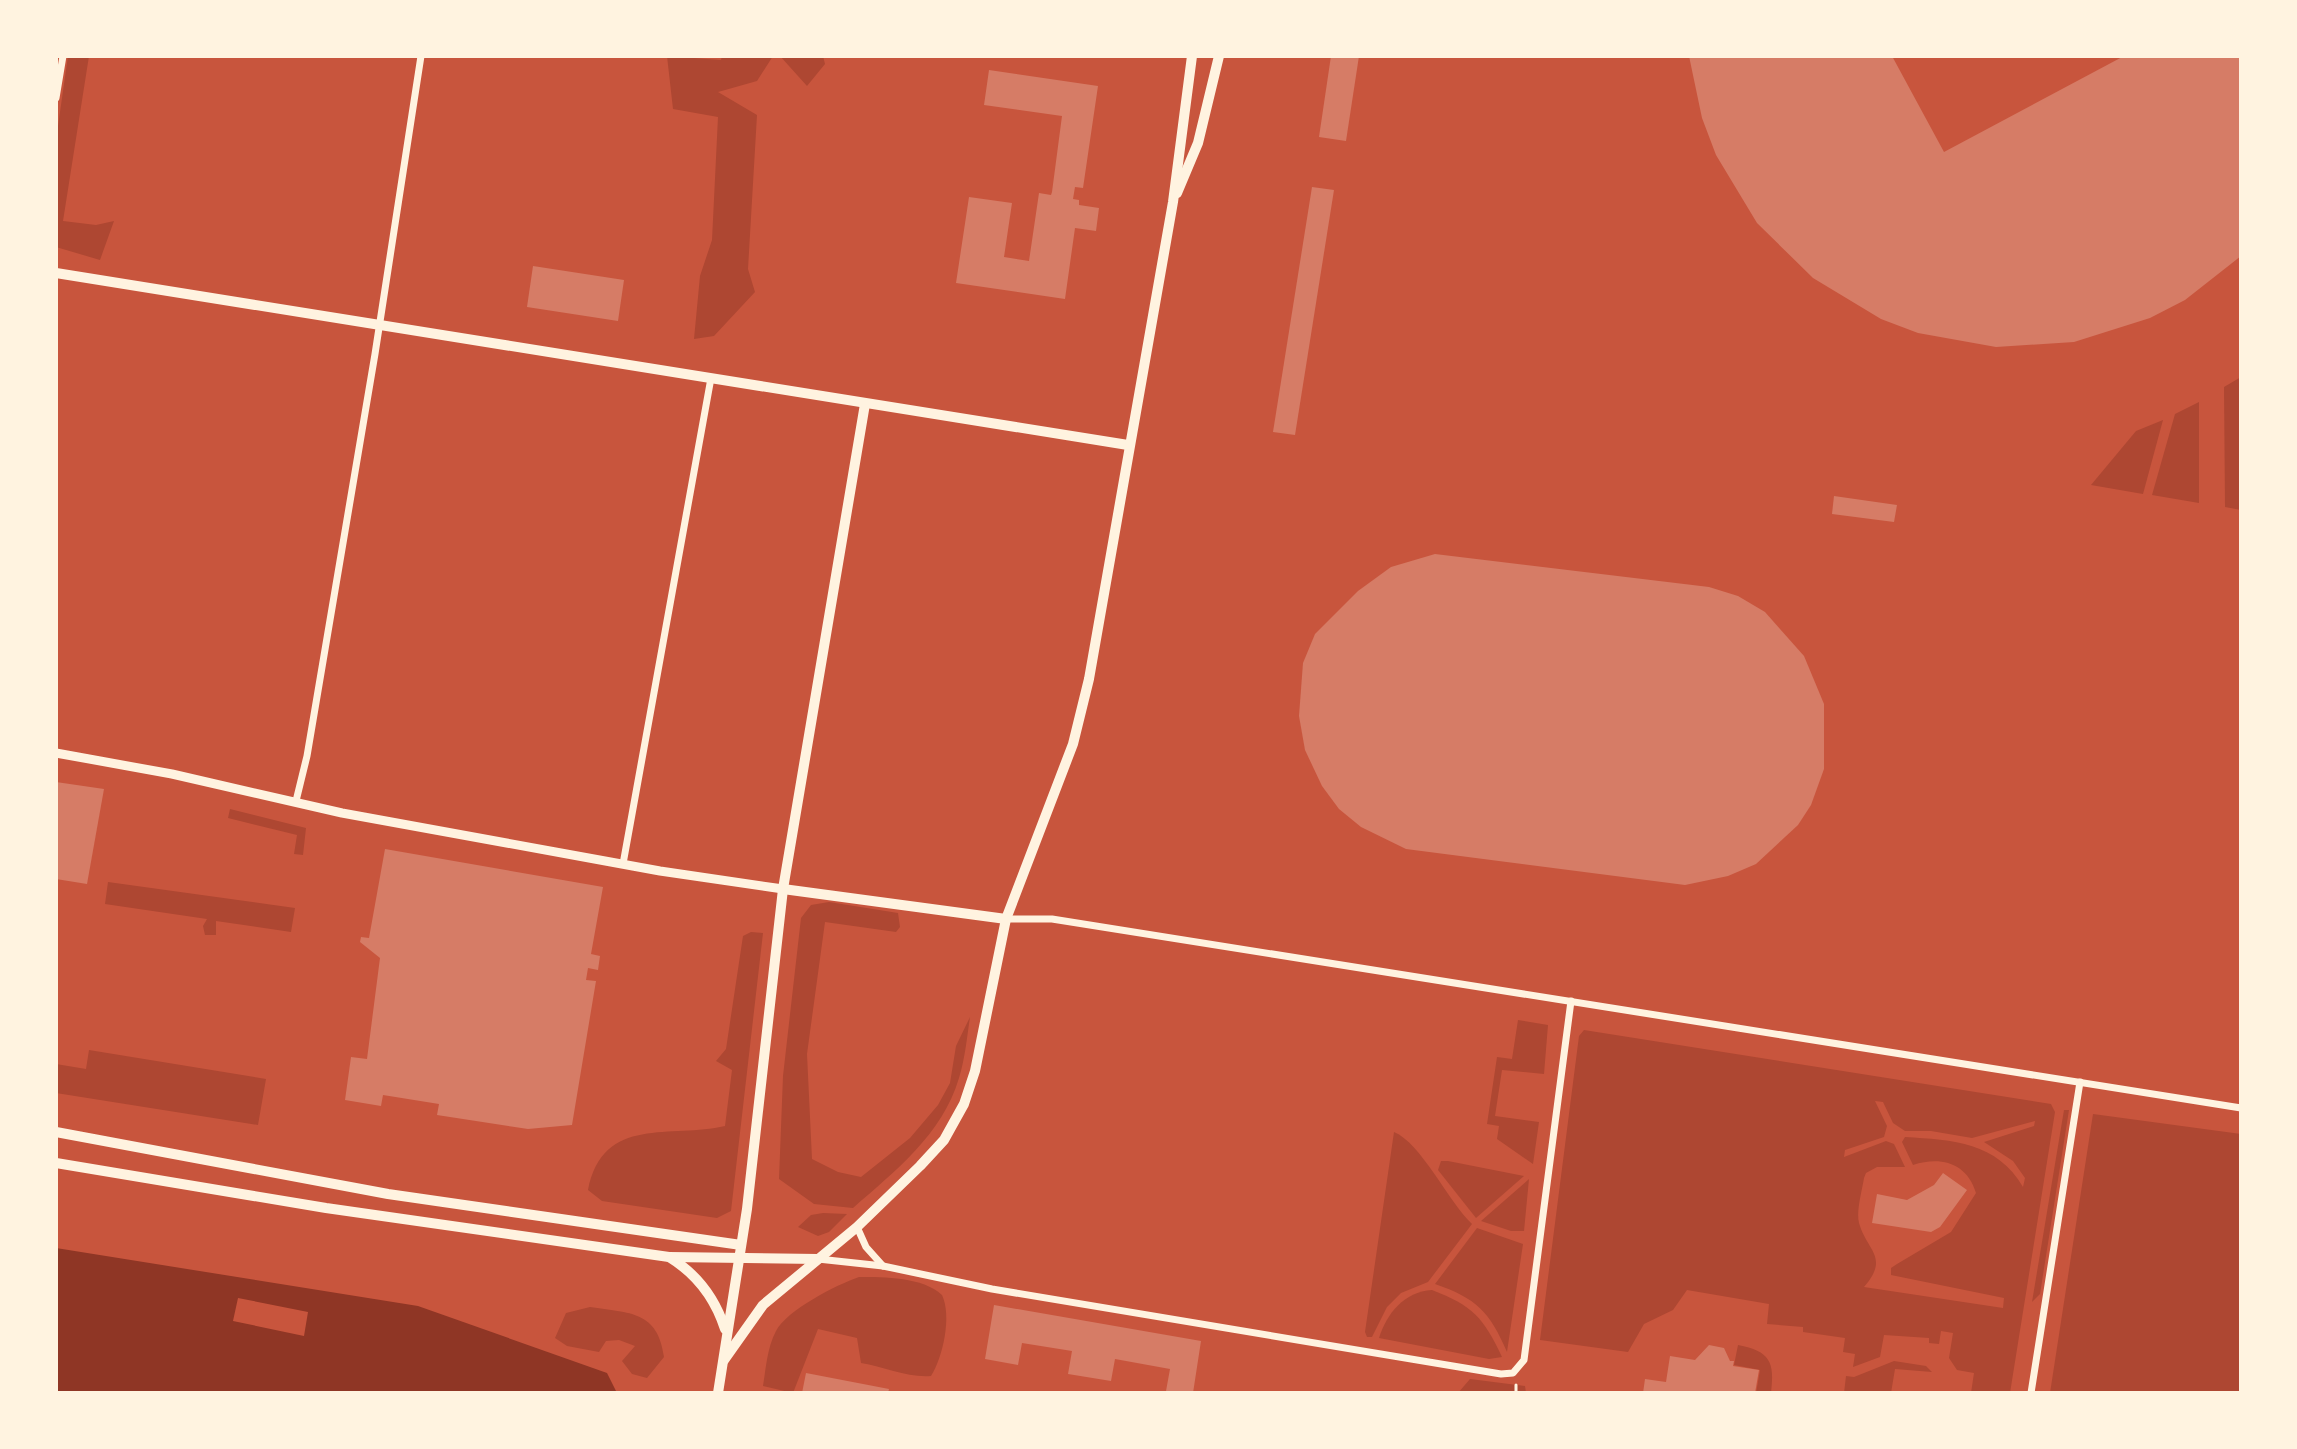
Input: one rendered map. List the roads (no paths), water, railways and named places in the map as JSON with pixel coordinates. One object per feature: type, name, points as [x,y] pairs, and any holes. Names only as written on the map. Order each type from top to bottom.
[{"type":"main road","points":[[724,1360],[763,1305],[857,1227],[944,1140],[964,1104],[975,1071],[1006,919],[1073,744],[1093,653],[1173,202],[1192,56]]},
{"type":"main road","points":[[1173,202],[1198,143],[1219,56]]},
{"type":"main road","points":[[56,273],[1128,445]]},
{"type":"main road","points":[[718,1393],[741,1245],[783,889],[865,404]]},
{"type":"main road","points":[[783,889],[1006,919]]},
{"type":"main road","points":[[56,1132],[388,1194],[741,1245]]},
{"type":"main road","points":[[56,1163],[326,1208],[669,1257],[818,1259]]},
{"type":"main road","points":[[669,1257],[685,1267],[706,1290],[726,1331]]},
{"type":"street","points":[[56,98],[63,56]]},
{"type":"street","points":[[296,801],[307,756],[380,323],[421,56]]},
{"type":"street","points":[[623,864],[711,378]]},
{"type":"street","points":[[56,753],[342,813],[623,864],[783,889]]},
{"type":"street","points":[[1006,919],[1052,919],[2241,1108]]},
{"type":"street","points":[[818,1259],[883,1266],[992,1289],[1501,1374],[1513,1373],[1524,1360],[1571,1001]]},
{"type":"street","points":[[2031,1393],[2080,1082]]},
{"type":"street","points":[[857,1227],[866,1247],[883,1266]]}]
